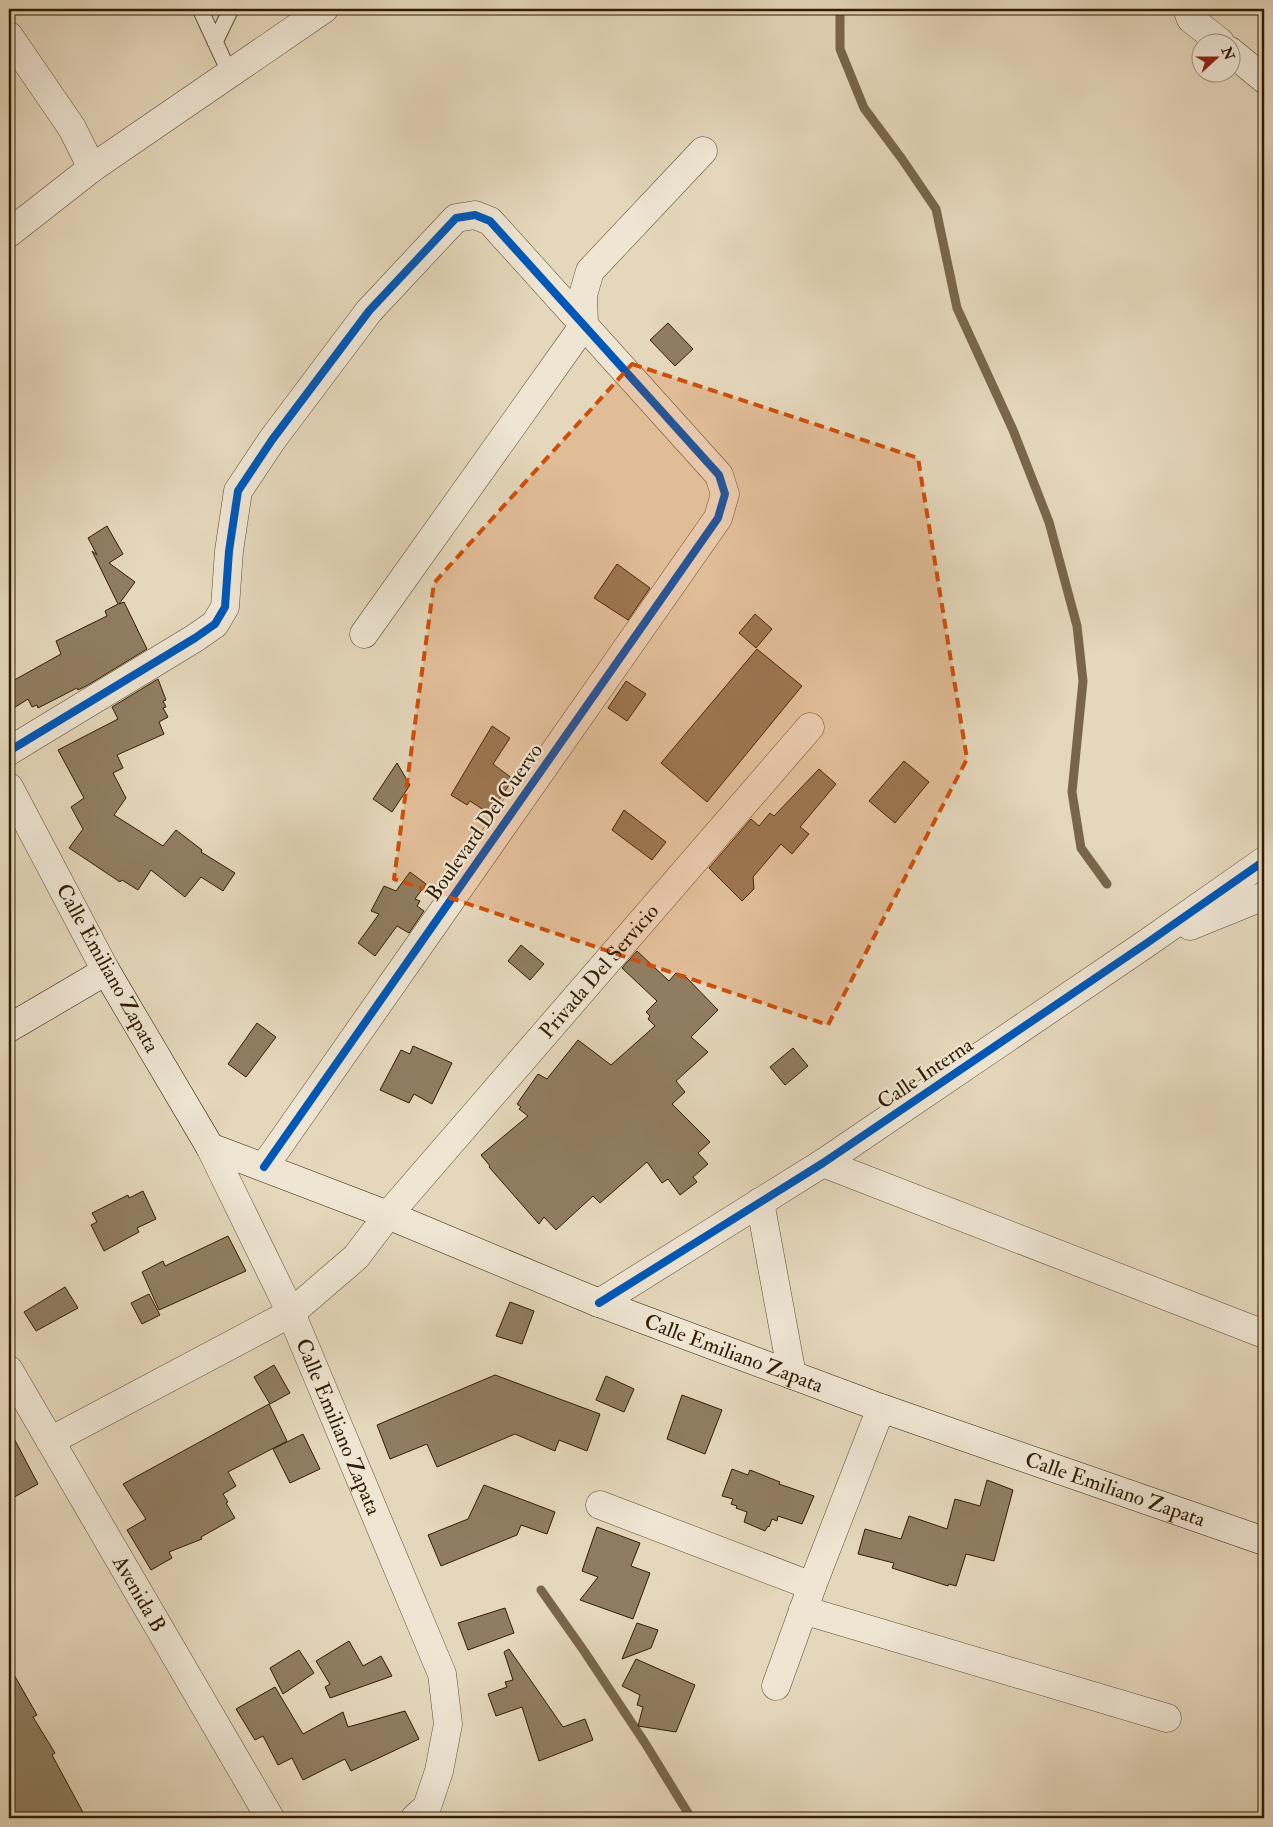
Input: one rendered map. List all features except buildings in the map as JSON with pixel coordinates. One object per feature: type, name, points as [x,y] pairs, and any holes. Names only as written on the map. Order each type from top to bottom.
[{"type":"street","points":[[9,233],[92,168],[324,9]]},
{"type":"street","points":[[1187,9],[1192,19],[1208,32]]},
{"type":"street","points":[[9,36],[72,128],[92,168]]},
{"type":"street","points":[[1240,59],[1264,79]]},
{"type":"street","points":[[364,634],[584,326],[583,294],[590,271],[703,151]]},
{"type":"street","points":[[9,751],[215,624],[225,607],[238,491],[272,440],[369,312],[456,218],[475,214],[490,221],[584,326]]},
{"type":"street","name":"Boulevard Del Cuervo","points":[[264,1167],[718,518],[725,494],[719,475],[584,326]]},
{"type":"street","name":"Privada Del Servicio","points":[[50,1441],[291,1313],[356,1257],[388,1216],[810,727]]},
{"type":"street","name":"Calle Emiliano Zapata","points":[[9,787],[106,971],[210,1147],[291,1313],[442,1674],[448,1724],[439,1771],[426,1807],[415,1818]]},
{"type":"street","name":"Calle Interna","points":[[599,1303],[823,1163],[1147,943],[1264,861]]},
{"type":"street","points":[[1147,943],[1264,896]]},
{"type":"street","points":[[9,1028],[106,971]]},
{"type":"street","name":"Calle Emiliano Zapata","points":[[210,1147],[388,1216],[599,1303],[792,1375],[881,1408],[1264,1540]]},
{"type":"street","points":[[823,1163],[1264,1334]]},
{"type":"street","points":[[760,1202],[792,1375]]},
{"type":"street","name":"Avenida B","points":[[9,1370],[270,1818]]},
{"type":"street","points":[[776,1686],[807,1598],[881,1408]]},
{"type":"street","points":[[600,1505],[807,1598],[1167,1718]]},
{"type":"lane","points":[[200,9],[230,74]]},
{"type":"lane","points":[[215,42],[231,9]]},
{"type":"highlighted area","points":[[632,364],[918,458],[967,759],[828,1025],[394,879],[434,583]]},
{"type":"waterway","points":[[840,9],[840,49],[864,108],[936,209],[957,308],[1013,430],[1049,522],[1077,626],[1083,681],[1072,792],[1081,848],[1107,884]]},
{"type":"waterway","points":[[541,1590],[645,1743],[691,1818]]},
{"type":"cycle path","points":[[9,751],[215,624],[225,607],[229,551],[238,491],[272,440],[369,311],[456,218],[475,215],[490,221],[719,475],[725,494],[718,518],[264,1167]]},
{"type":"cycle path","points":[[599,1303],[823,1163],[1147,943],[1264,861]]}]
